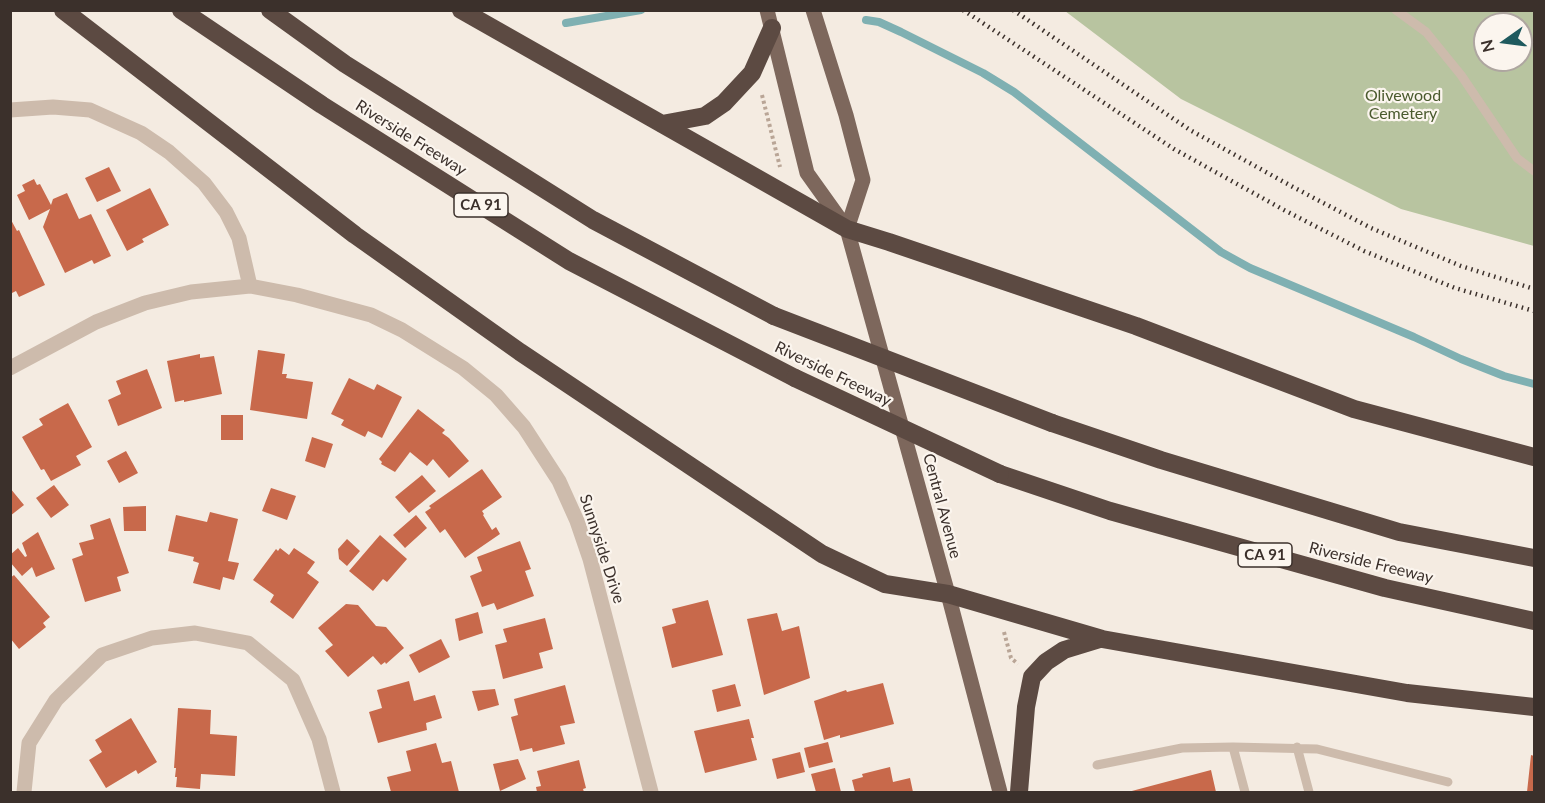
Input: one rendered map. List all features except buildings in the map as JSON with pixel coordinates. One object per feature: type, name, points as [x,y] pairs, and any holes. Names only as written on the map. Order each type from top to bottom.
[{"type":"highway","points":[[63,10],[364,242],[520,352],[822,554],[885,584],[948,594],[1102,639],[1407,693],[1534,707]]},
{"type":"highway","name":"Riverside Freeway","points":[[181,10],[322,105],[569,261],[795,378],[1000,474],[1110,511],[1385,588],[1534,621]]},
{"type":"highway","name":"Riverside Freeway","points":[[270,10],[345,64],[593,220],[774,316],[1052,423],[1161,460],[1399,532],[1534,558]]},
{"type":"highway","points":[[461,10],[847,229],[1136,326],[1354,409],[1534,457]]},
{"type":"highway","points":[[662,124],[705,116],[724,103],[752,74],[769,19]]},
{"type":"highway","points":[[1019,792],[1026,707],[1032,677],[1046,662],[1064,650],[1102,639]]},
{"type":"main road","points":[[813,10],[846,115],[863,180],[847,229]]},
{"type":"main road","name":"Central Avenue","points":[[769,19],[807,173],[847,229],[1000,792]]},
{"type":"street","points":[[10,110],[52,107],[90,110],[141,133],[169,152],[204,183],[226,212],[239,238],[250,286]]},
{"type":"street","name":"Sunnyside Drive","points":[[10,368],[96,322],[145,303],[191,292],[250,286],[297,294],[370,315],[402,330],[463,368],[496,395],[524,427],[559,481],[577,521],[590,559],[651,792]]},
{"type":"street","points":[[24,792],[29,743],[56,700],[102,655],[152,638],[195,633],[248,643],[293,680],[319,739],[333,792]]},
{"type":"lane","points":[[1396,10],[1426,32],[1461,75],[1517,158],[1534,171]]},
{"type":"lane","points":[[1233,747],[1245,792]]},
{"type":"lane","points":[[1297,747],[1309,792]]},
{"type":"lane","points":[[1097,765],[1182,748],[1297,747],[1317,749],[1448,782]]},
{"type":"path","points":[[762,95],[781,171]]},
{"type":"path","points":[[1004,632],[1011,658],[1026,670]]},
{"type":"green space","name":"Olivewood Cemetery","points":[[1065,11],[1534,11],[1534,246],[1401,209],[1181,99]]},
{"type":"waterway","points":[[566,23],[641,10]]},
{"type":"waterway","points":[[866,20],[879,22],[901,32],[983,73],[1014,92],[1221,252],[1250,268],[1461,359],[1504,376],[1534,384]]},
{"type":"railway","points":[[963,10],[1174,149],[1284,210],[1364,251],[1455,288],[1534,311]]},
{"type":"railway","points":[[1013,10],[1190,130],[1293,187],[1371,228],[1461,266],[1534,289]]}]
